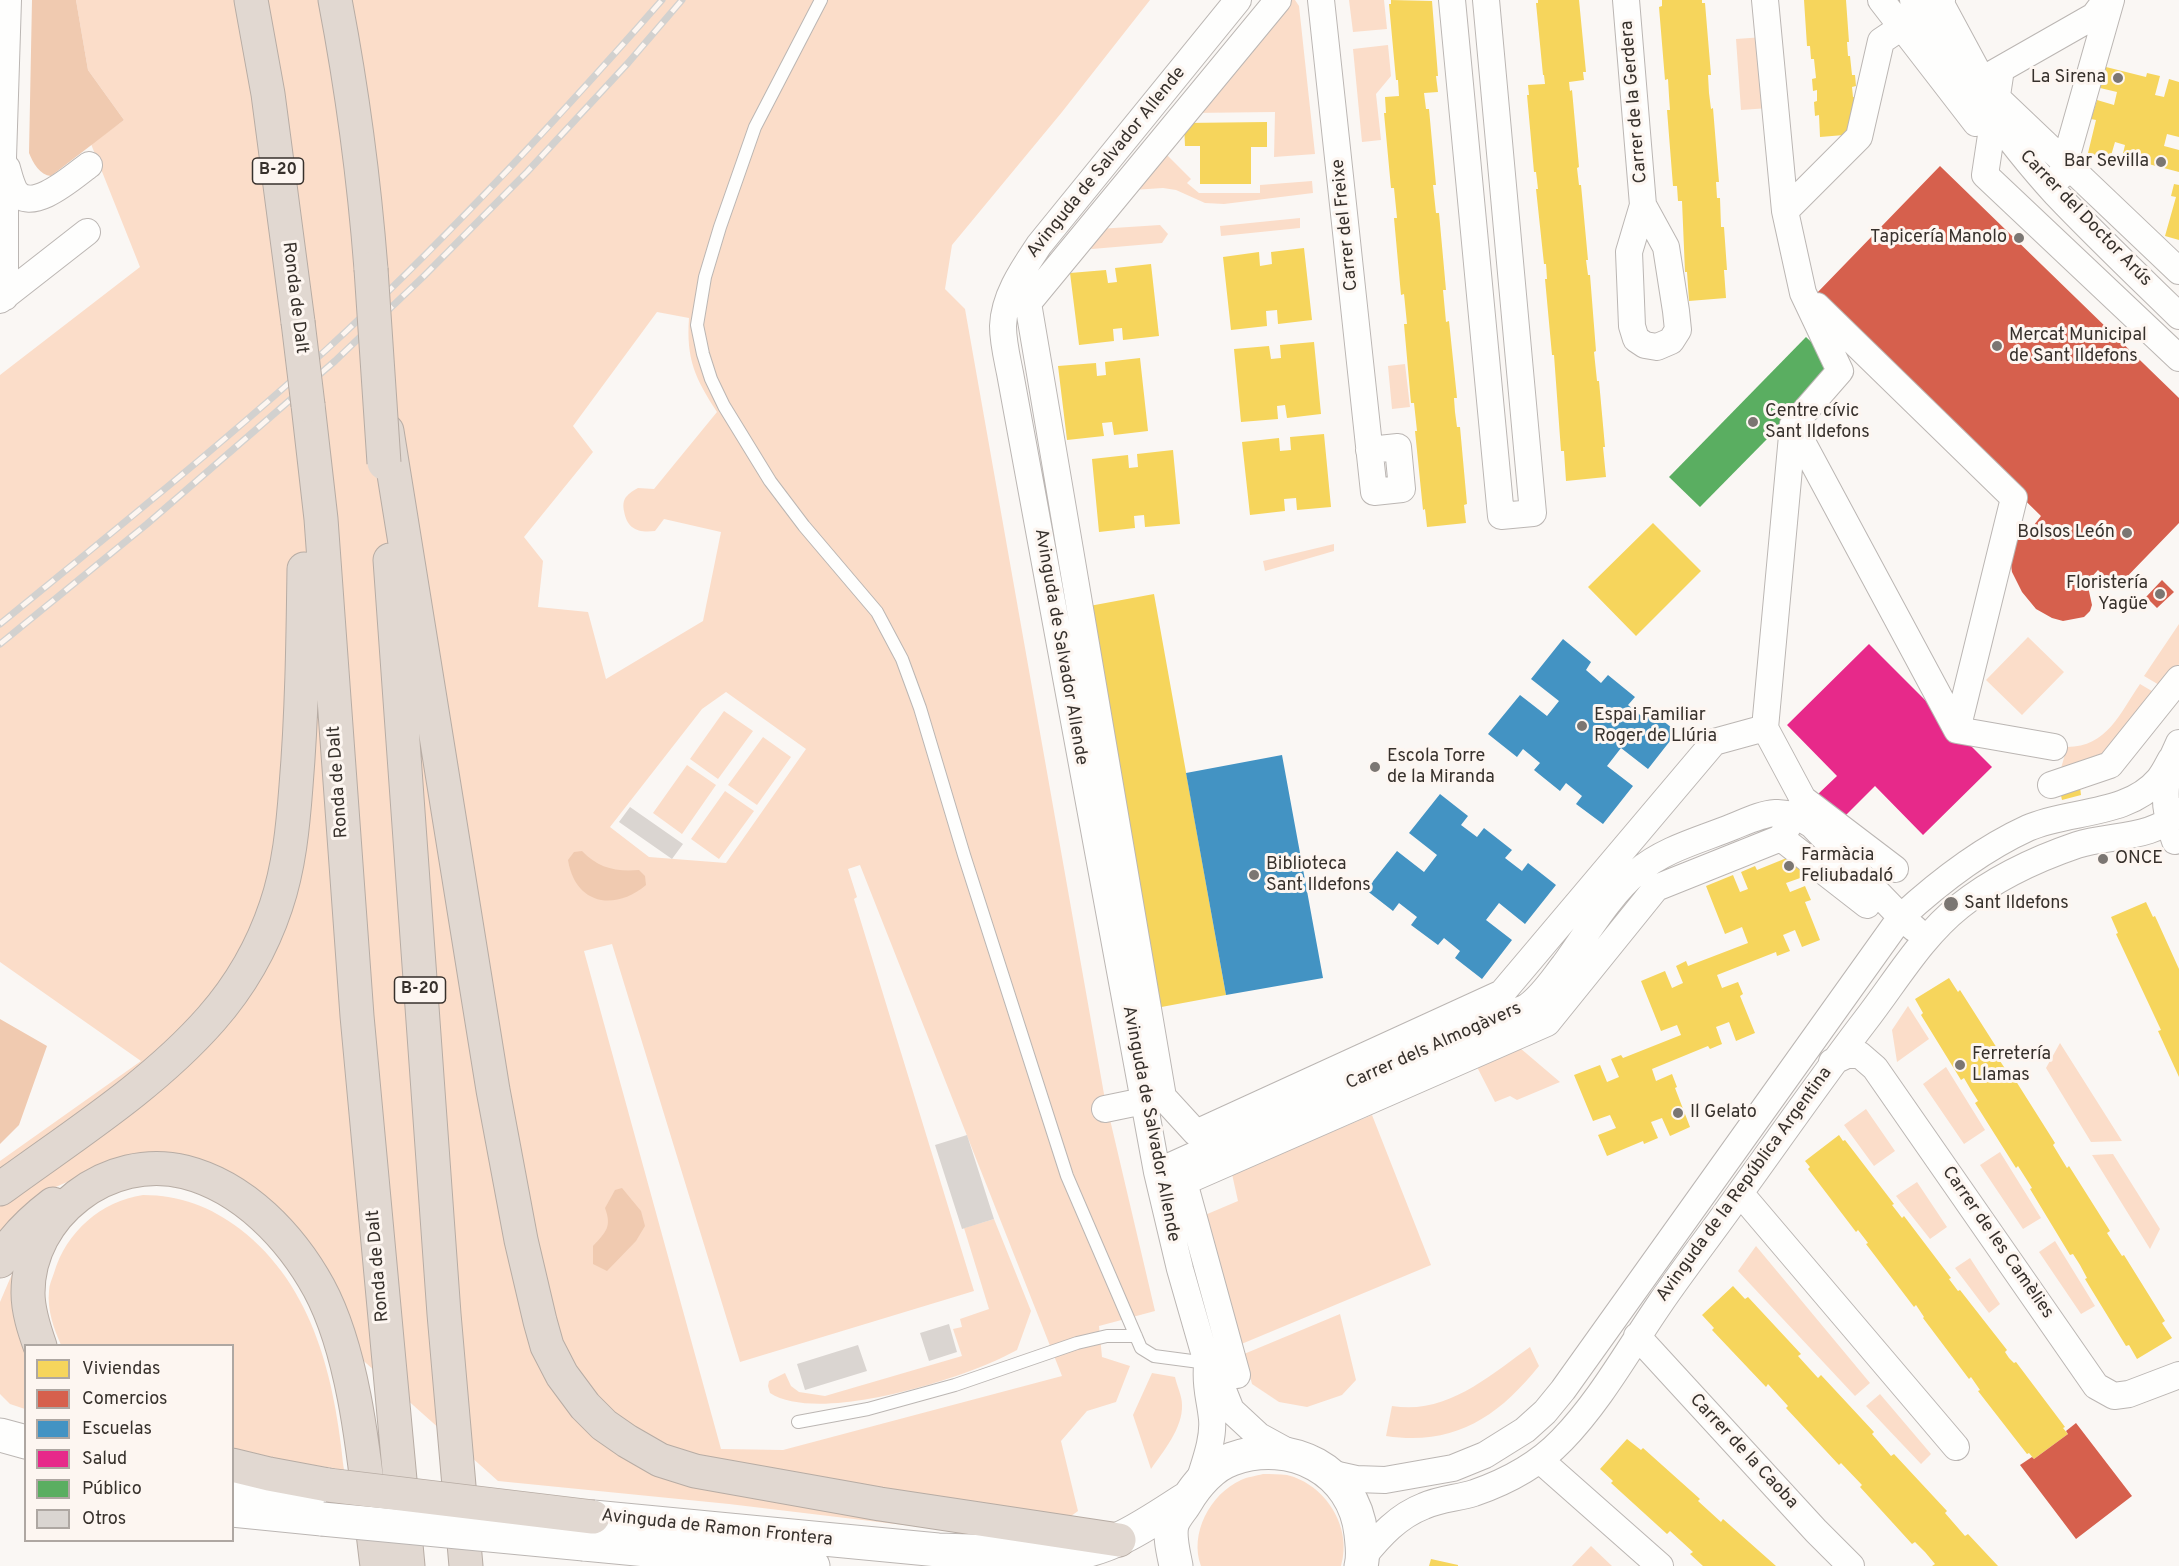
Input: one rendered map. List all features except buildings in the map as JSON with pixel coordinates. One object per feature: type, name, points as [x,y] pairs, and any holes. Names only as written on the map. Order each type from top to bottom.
[{"type":"highway","name":"B-20","points":[[335,0],[351,90],[367,218],[387,460],[392,597],[444,1314],[466,1566]]},
{"type":"highway","name":"Ronda de Dalt","points":[[254,10],[268,94],[308,405],[313,526],[408,1566]]},
{"type":"highway","points":[[387,460],[421,637],[489,1067],[521,1240],[540,1321],[548,1346],[562,1375],[585,1406],[619,1436],[660,1460],[695,1471],[880,1504],[1119,1540]]},
{"type":"highway","points":[[0,1189],[131,1095],[173,1058],[211,1020],[241,982],[264,940],[277,905],[284,876],[294,812],[313,526]]},
{"type":"highway","points":[[0,1261],[18,1235],[35,1218],[71,1193],[108,1177],[147,1169],[186,1172],[218,1185],[247,1203],[275,1227],[298,1254],[319,1288],[335,1323],[348,1371],[363,1457],[377,1566]]},
{"type":"highway","points":[[39,1344],[30,1311],[28,1292],[30,1275],[39,1246],[57,1214],[80,1194],[108,1177]]},
{"type":"highway","points":[[234,1465],[269,1474],[327,1501],[588,1530]]},
{"type":"street","points":[[3,298],[3,158],[8,0]]},
{"type":"street","name":"Avinguda de Salvador Allende","points":[[1194,1491],[1211,1437],[1212,1420],[1205,1385],[1207,1363],[1180,1269],[1157,1172],[1153,1099],[1010,373],[1003,325],[1012,289],[1039,245],[1238,0]]},
{"type":"street","points":[[1278,0],[1028,303],[1153,1099],[1196,1133],[1503,993],[1714,742],[1765,729]]},
{"type":"street","name":"Carrer del Freixe","points":[[1322,0],[1369,450]]},
{"type":"street","points":[[1458,1],[1501,516],[1533,513],[1486,0]]},
{"type":"street","name":"Carrer de la Gerdera","points":[[1626,0],[1643,205],[1629,258],[1632,326],[1636,339],[1645,345],[1657,347],[1671,341],[1678,330],[1666,247],[1643,205]]},
{"type":"street","points":[[1765,0],[1785,211],[1803,293],[1840,371],[1793,425],[1765,729],[1799,807],[1812,825],[1901,918],[1926,938]]},
{"type":"street","points":[[1881,0],[1926,7],[1989,99],[2065,162],[2179,272]]},
{"type":"street","points":[[2106,0],[2094,15],[1989,99],[1985,175],[2179,358]]},
{"type":"street","points":[[2056,194],[2111,0]]},
{"type":"street","points":[[1785,211],[1859,137],[1881,41],[1926,7]]},
{"type":"street","name":"Carrer del Doctor Arús","points":[[1926,7],[2056,194],[2179,316]]},
{"type":"street","points":[[3,158],[16,192],[25,199],[36,199],[51,192],[89,165]]},
{"type":"street","points":[[3,298],[87,232]]},
{"type":"street","points":[[1803,293],[2014,498],[1957,730]]},
{"type":"street","points":[[1793,425],[1957,730]]},
{"type":"street","points":[[2051,785],[2110,765],[2179,679]]},
{"type":"street","points":[[1957,730],[2054,747]]},
{"type":"street","points":[[2174,825],[2164,783],[2175,751]]},
{"type":"street","name":"Avinguda de la República Argentina","points":[[1329,1473],[1356,1479],[1385,1480],[1453,1468],[1485,1455],[1525,1430],[1545,1412],[1901,918],[1933,888],[1970,861],[2029,828],[2069,815],[2109,807],[2130,800],[2147,790],[2159,778],[2175,751]]},
{"type":"street","name":"Avinguda de la República Argentina","points":[[2109,807],[2142,806],[2174,825]]},
{"type":"street","points":[[1237,1375],[1184,1182],[1547,1023],[1656,888],[1781,838],[1799,807]]},
{"type":"street","points":[[1799,807],[1894,869]]},
{"type":"street","name":"Carrer dels Almogàvers","points":[[1157,1172],[1530,1005],[1546,989],[1618,892],[1636,872],[1666,853],[1765,814],[1799,807]]},
{"type":"street","name":"Avinguda de la República Argentina","points":[[1362,1562],[1380,1536],[1396,1521],[1424,1505],[1474,1493],[1500,1482],[1540,1460],[1578,1423],[1637,1336],[1832,1062],[1926,938],[1960,906],[1999,879],[2040,859],[2081,844],[2174,825]]},
{"type":"street","points":[[1781,838],[1867,905]]},
{"type":"street","name":"Carrer de les Camèlies","points":[[1832,1062],[1847,1055],[1860,1055],[1875,1068],[2096,1386],[2114,1396],[2129,1394],[2179,1376]]},
{"type":"street","points":[[1105,1109],[1153,1099]]},
{"type":"street","points":[[1740,1193],[1956,1447]]},
{"type":"street","name":"Carrer de la Caoba","points":[[1637,1336],[1851,1566]]},
{"type":"street","name":"Avinguda de Salvador Allende","points":[[1207,1363],[1220,1380],[1231,1410],[1259,1436],[1293,1455]]},
{"type":"street","points":[[0,1435],[24,1441]]},
{"type":"street","points":[[1176,1566],[1172,1526],[1194,1491],[1216,1467],[1231,1459],[1260,1452],[1293,1455],[1313,1461],[1329,1473],[1351,1499],[1360,1523],[1362,1562]]},
{"type":"street","points":[[0,1457],[24,1463]]},
{"type":"street","points":[[1540,1460],[1660,1566]]},
{"type":"street","points":[[234,1485],[327,1501]]},
{"type":"street","name":"Avinguda de Ramon Frontera","points":[[588,1530],[938,1550],[1068,1554],[1119,1540],[1194,1491]]},
{"type":"street","points":[[234,1510],[327,1501]]},
{"type":"street","name":"Avinguda de Ramon Frontera","points":[[588,1530],[813,1566]]},
{"type":"lane","points":[[821,0],[755,128],[720,227],[705,277],[698,326],[702,354],[724,406],[770,481],[804,526],[877,612],[902,659],[920,708],[964,855],[1067,1176],[1141,1348],[1154,1356],[1207,1363]]},
{"type":"lane","points":[[798,1422],[868,1409],[955,1385],[1077,1343],[1107,1336],[1136,1336]]},
{"type":"shaded area","points":[[32,0],[76,0],[88,70],[124,120],[51,176],[40,171],[29,153]]},
{"type":"shaded area","points":[[76,0],[1150,0],[1062,112],[952,245],[945,289],[965,309],[1104,1094],[1155,1311],[1099,1326],[1102,1357],[1130,1366],[1116,1402],[1087,1411],[1061,1441],[1078,1511],[1037,1541],[729,1504],[498,1481],[357,1355],[254,1197],[85,1174],[49,1190],[0,1241],[0,1161],[141,1061],[0,962],[0,375],[140,267],[91,144],[124,120],[88,70]],"holes":[[[657,312],[689,318],[689,345],[694,368],[717,412],[654,489],[638,488],[627,496],[624,504],[625,517],[631,526],[643,531],[655,531],[664,519],[721,532],[703,621],[606,679],[588,612],[538,607],[543,561],[524,537],[593,452],[573,426]],[[726,692],[806,749],[726,863],[649,857],[610,827],[702,709]],[[860,865],[1062,1376],[783,1450],[721,1449],[584,951],[612,944],[740,1362],[974,1291],[854,899],[857,897],[848,869]]]},
{"type":"shaded area","points":[[1283,0],[1295,0],[1299,6],[1315,154],[1274,157],[1275,112],[1190,113]]},
{"type":"shaded area","points":[[1349,0],[1384,0],[1387,29],[1353,32]]},
{"type":"shaded area","points":[[1764,37],[1769,108],[1741,110],[1736,39]]},
{"type":"shaded area","points":[[1388,45],[1391,76],[1376,94],[1381,140],[1362,142],[1353,49]]},
{"type":"shaded area","points":[[1160,148],[1191,179],[1187,183],[1199,193],[1260,193],[1260,185],[1312,181],[1313,193],[1224,204],[1205,203],[1176,190],[1163,188],[1133,190]]},
{"type":"shaded area","points":[[1300,218],[1300,228],[1221,236],[1220,226]]},
{"type":"shaded area","points":[[1160,225],[1168,234],[1162,243],[1092,249],[1087,247],[1098,229]]},
{"type":"shaded area","points":[[1405,364],[1410,407],[1392,409],[1388,366]]},
{"type":"shaded area","points":[[1334,544],[1334,551],[1265,571],[1263,561]]},
{"type":"shaded area","points":[[2179,624],[2179,664],[2166,689],[2144,676]]},
{"type":"shaded area","points":[[2028,637],[2064,672],[2022,715],[1986,680]]},
{"type":"shaded area","points":[[2140,684],[2162,697],[2126,750],[2060,772],[2067,747],[2081,745],[2102,735],[2119,717]]},
{"type":"shaded area","points":[[724,711],[753,731],[718,779],[690,759]]},
{"type":"shaded area","points":[[763,737],[791,757],[757,805],[728,785]]},
{"type":"shaded area","points":[[687,765],[716,785],[682,834],[653,813]]},
{"type":"shaded area","points":[[725,791],[754,811],[719,859],[691,839]]},
{"type":"shaded area","points":[[582,851],[594,861],[608,868],[639,870],[645,876],[646,885],[621,899],[609,901],[587,894],[572,875],[568,860],[574,852]]},
{"type":"shaded area","points":[[1908,1006],[1929,1039],[1897,1062],[1892,1030]]},
{"type":"shaded area","points":[[0,1019],[47,1046],[19,1125],[0,1144]]},
{"type":"shaded area","points":[[2060,1043],[2122,1141],[2091,1142],[2046,1068]]},
{"type":"shaded area","points":[[1520,1048],[1560,1082],[1517,1100],[1510,1096],[1495,1102],[1477,1067]]},
{"type":"shaded area","points":[[1946,1067],[1985,1130],[1964,1144],[1923,1084]]},
{"type":"shaded area","points":[[1866,1109],[1895,1151],[1874,1166],[1844,1125]]},
{"type":"shaded area","points":[[1372,1115],[1431,1265],[1239,1345],[1205,1215],[1238,1201],[1232,1174]]},
{"type":"shaded area","points":[[2000,1152],[2041,1218],[2023,1229],[1980,1165]]},
{"type":"shaded area","points":[[2113,1154],[2160,1229],[2150,1249],[2092,1155]]},
{"type":"shaded area","points":[[1917,1182],[1947,1227],[1930,1239],[1896,1196]]},
{"type":"shaded area","points":[[622,1188],[641,1211],[645,1226],[636,1241],[607,1271],[593,1264],[593,1246],[608,1225],[605,1208],[615,1190]]},
{"type":"shaded area","points":[[143,1195],[170,1197],[194,1204],[229,1221],[266,1252],[287,1279],[317,1338],[334,1403],[344,1470],[284,1460],[234,1448],[234,1344],[61,1344],[50,1312],[49,1298],[49,1289],[60,1258],[67,1244],[87,1221],[113,1204]]},
{"type":"shaded area","points":[[994,1219],[1031,1311],[1017,1350],[964,1373],[930,1384],[857,1401],[823,1404],[793,1401],[770,1393],[769,1381],[785,1373],[791,1386],[799,1392],[825,1396],[962,1356],[953,1329],[962,1327],[960,1319],[989,1309],[964,1228]]},
{"type":"shaded area","points":[[2055,1241],[2095,1306],[2081,1314],[2039,1252]]},
{"type":"shaded area","points":[[1756,1246],[1870,1383],[1855,1396],[1738,1271]]},
{"type":"shaded area","points":[[1970,1258],[2000,1304],[1989,1313],[1955,1268]]},
{"type":"shaded area","points":[[15,1267],[25,1344],[24,1409],[10,1404],[0,1394],[0,1302]]},
{"type":"shaded area","points":[[1340,1314],[1356,1380],[1342,1395],[1307,1407],[1279,1402],[1252,1384],[1244,1354]]},
{"type":"shaded area","points":[[1530,1347],[1539,1366],[1507,1400],[1490,1414],[1453,1432],[1433,1437],[1386,1436],[1392,1406],[1431,1405],[1449,1399],[1483,1381]]},
{"type":"shaded area","points":[[1152,1373],[1175,1377],[1182,1405],[1176,1431],[1151,1469],[1133,1415]]},
{"type":"shaded area","points":[[1880,1394],[1931,1454],[1921,1464],[1866,1406]]},
{"type":"shaded area","points":[[1263,1474],[1287,1475],[1301,1480],[1324,1497],[1333,1509],[1343,1537],[1344,1551],[1341,1566],[1201,1566],[1198,1554],[1200,1528],[1212,1505],[1230,1486],[1243,1479]]},
{"type":"shaded area","points":[[1591,1546],[1612,1566],[1572,1566]]},
{"type":"railway","points":[[0,624],[165,489],[370,309],[499,180],[662,0]]},
{"type":"railway","points":[[0,644],[147,524],[335,361],[424,276],[527,172],[628,63],[682,0]]},
{"type":"place","name":"La Sirena","points":[[2118,78]]},
{"type":"place","name":"Bar Sevilla","points":[[2161,162]]},
{"type":"place","name":"Tapicería Manolo","points":[[2019,238]]},
{"type":"place","name":"Mercat Municipal de Sant Ildefons","points":[[1997,346]]},
{"type":"place","name":"Centre cívic Sant Ildefons","points":[[1753,422]]},
{"type":"place","name":"Bolsos León","points":[[2127,533]]},
{"type":"place","name":"Floristería Yagüe","points":[[2160,594]]},
{"type":"place","name":"Espai Familiar Roger de Llúria","points":[[1582,726]]},
{"type":"place","name":"Escola Torre de la Miranda","points":[[1375,767]]},
{"type":"place","name":"ONCE","points":[[2103,859]]},
{"type":"place","name":"Farmàcia Feliubadaló","points":[[1789,866]]},
{"type":"place","name":"Biblioteca Sant Ildefons","points":[[1254,875]]},
{"type":"place","name":"Sant Ildefons","points":[[1951,904]]},
{"type":"place","name":"Ferretería Llamas","points":[[1960,1065]]},
{"type":"place","name":"Il Gelato","points":[[1678,1113]]}]
